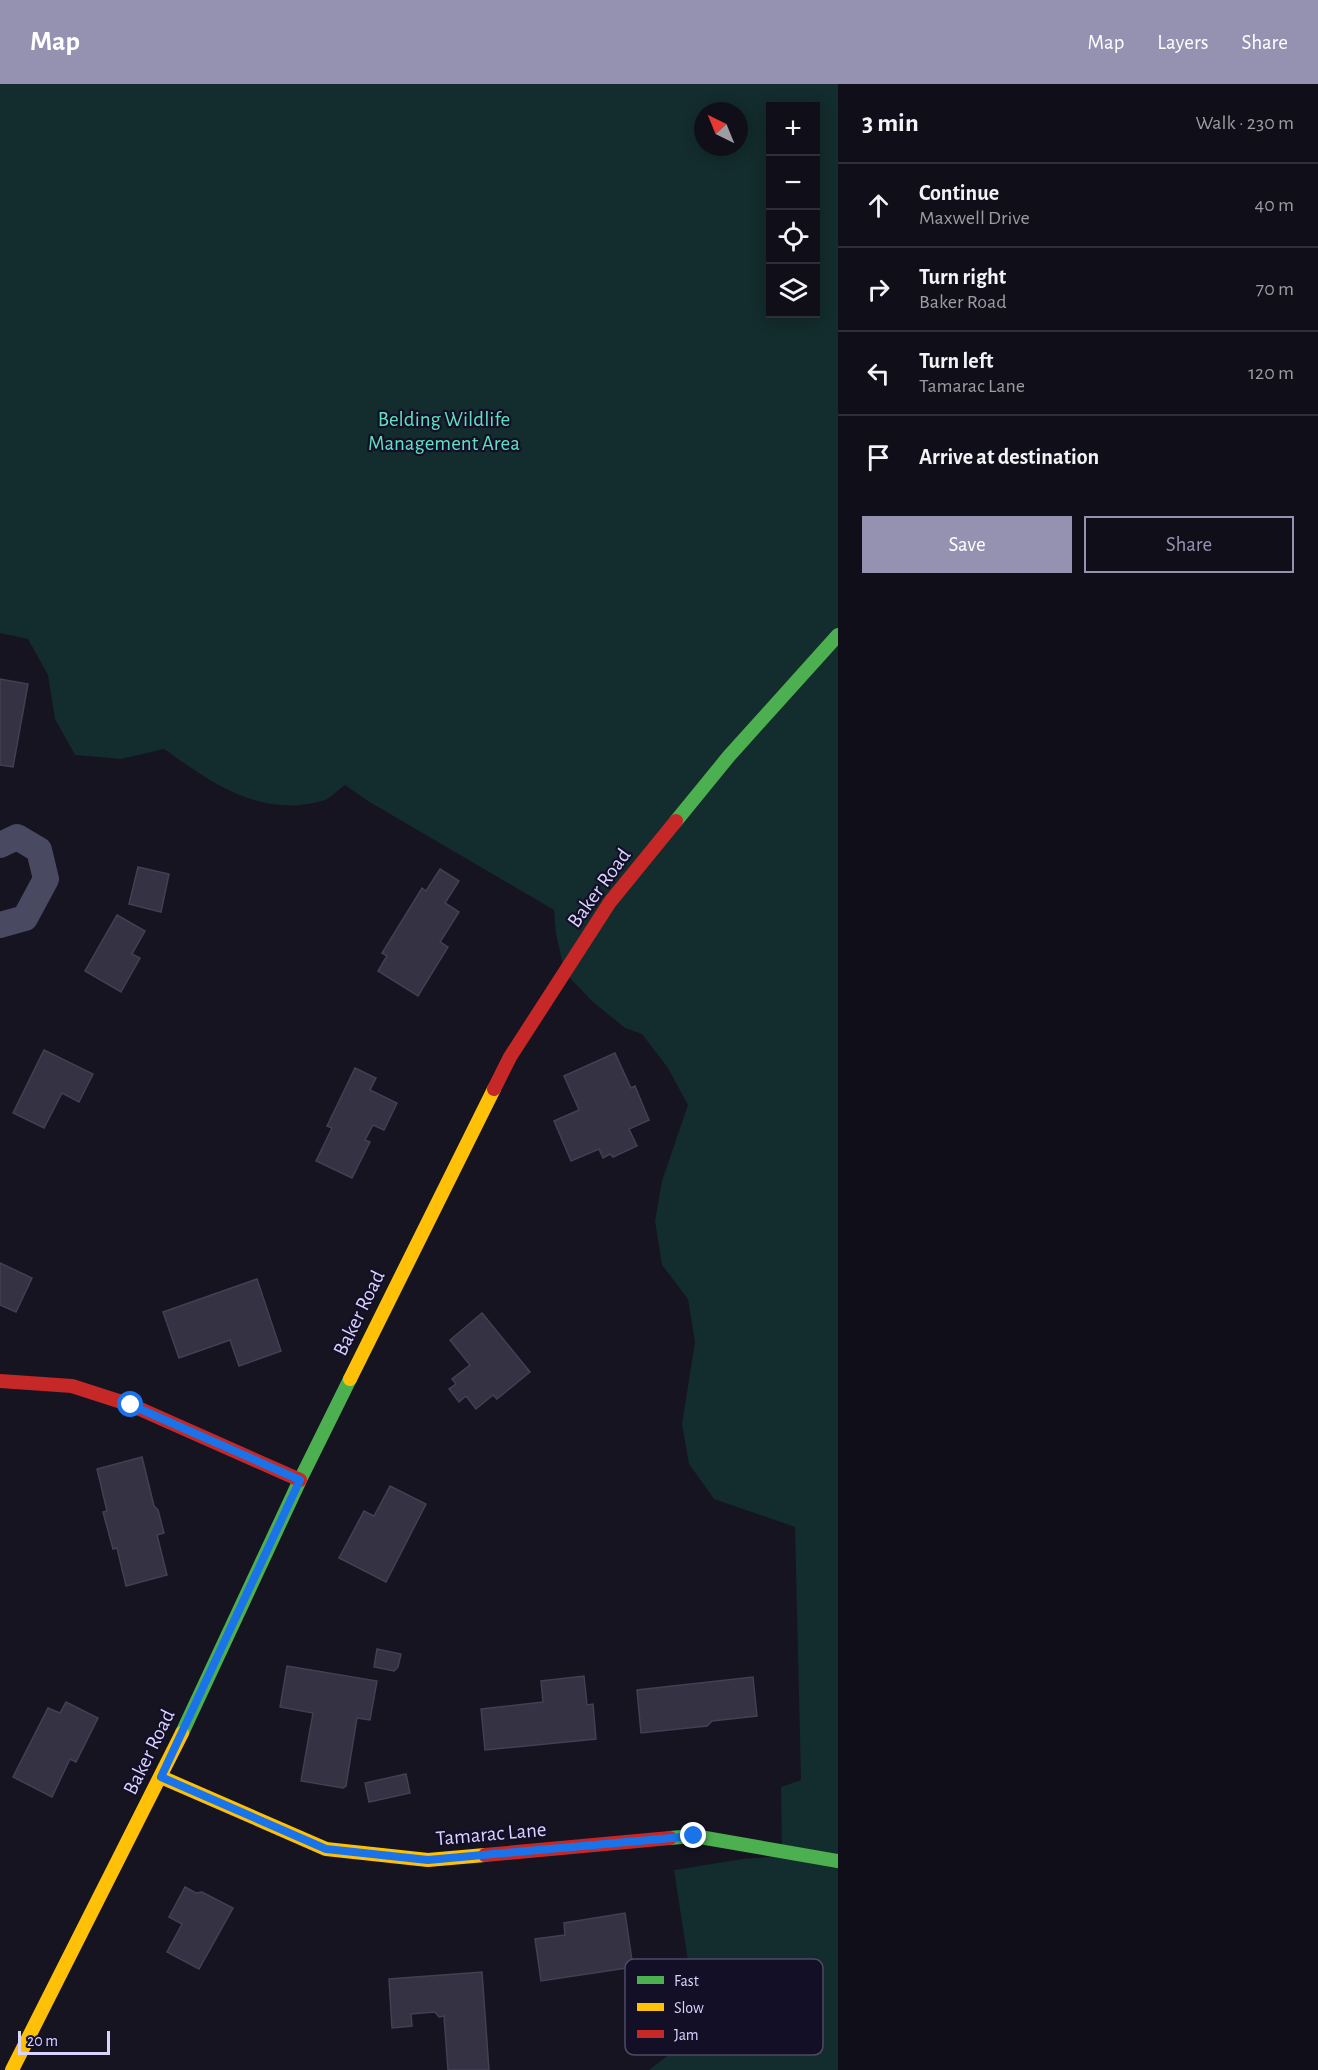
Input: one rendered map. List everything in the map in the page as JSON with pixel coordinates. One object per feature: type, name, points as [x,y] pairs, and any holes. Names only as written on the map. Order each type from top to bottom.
[{"type":"street","name":"Baker Road","points":[[12,2070],[161,1777],[300,1480],[510,1058],[610,902],[729,756],[838,635]]},
{"type":"street","points":[[0,844],[17,837],[39,850],[46,879],[25,918],[0,925]]},
{"type":"street","points":[[0,1381],[72,1386],[131,1405],[300,1480]]},
{"type":"street","name":"Tamarac Lane","points":[[161,1777],[326,1849],[428,1860],[694,1836],[838,1861]]},
{"type":"green space","name":"Belding Wildlife Management Area","points":[[0,84],[838,84],[838,2070],[649,2070],[669,2055],[823,2055],[823,1959],[688,1959],[674,1870],[743,1859],[782,1856],[781,1787],[801,1780],[795,1527],[714,1499],[689,1464],[682,1424],[695,1342],[688,1299],[662,1265],[655,1221],[662,1181],[688,1105],[668,1068],[642,1034],[625,1028],[593,1002],[565,973],[556,934],[554,910],[368,801],[345,785],[322,801],[299,805],[278,805],[257,801],[219,785],[164,749],[121,759],[75,755],[55,719],[48,675],[28,639],[0,633]]},
{"type":"building","points":[[0,679],[28,684],[13,767],[0,765]]},
{"type":"building","points":[[138,867],[169,874],[161,912],[129,904]]},
{"type":"building","points":[[440,869],[459,881],[445,903],[459,912],[440,942],[448,947],[418,996],[378,971],[387,956],[382,953],[422,888],[426,891]]},
{"type":"building","points":[[117,915],[145,931],[132,954],[140,958],[121,992],[85,971]]},
{"type":"building","points":[[44,1050],[93,1074],[79,1102],[62,1093],[44,1128],[13,1113]]},
{"type":"building","points":[[615,1053],[631,1088],[635,1086],[649,1120],[629,1129],[637,1146],[613,1157],[610,1154],[603,1158],[599,1149],[571,1161],[554,1121],[579,1110],[564,1076]]},
{"type":"building","points":[[355,1068],[376,1078],[370,1090],[397,1103],[384,1130],[373,1125],[365,1140],[370,1142],[352,1178],[316,1161],[332,1128],[327,1126]]},
{"type":"building","points":[[0,1263],[32,1278],[16,1312],[0,1305]]},
{"type":"building","points":[[257,1279],[281,1351],[239,1366],[230,1340],[179,1358],[163,1312]]},
{"type":"building","points":[[482,1313],[530,1372],[497,1399],[493,1395],[476,1409],[466,1396],[459,1402],[449,1389],[456,1384],[452,1379],[470,1365],[450,1340]]},
{"type":"building","points":[[142,1457],[154,1506],[158,1510],[164,1533],[157,1535],[167,1575],[126,1586],[117,1548],[113,1549],[103,1512],[107,1511],[97,1469]]},
{"type":"building","points":[[390,1486],[426,1504],[386,1582],[339,1558],[364,1511],[374,1516]]},
{"type":"building","points":[[377,1649],[401,1654],[398,1667],[394,1671],[374,1667]]},
{"type":"building","points":[[287,1666],[377,1681],[370,1720],[357,1718],[346,1786],[343,1788],[301,1781],[313,1713],[280,1707]]},
{"type":"building","points":[[584,1676],[587,1705],[593,1704],[596,1739],[485,1750],[481,1709],[543,1702],[541,1681]]},
{"type":"building","points":[[753,1677],[757,1716],[712,1721],[707,1726],[641,1733],[637,1690]]},
{"type":"building","points":[[66,1702],[98,1718],[76,1762],[70,1759],[52,1797],[13,1777],[48,1708],[60,1713]]},
{"type":"building","points":[[406,1774],[410,1793],[369,1802],[365,1783]]},
{"type":"building","points":[[185,1887],[196,1893],[202,1892],[233,1908],[199,1969],[167,1952],[182,1924],[169,1917]]},
{"type":"building","points":[[625,1913],[632,1959],[625,1959],[625,1968],[541,1981],[535,1939],[565,1935],[564,1923]]},
{"type":"building","points":[[482,1972],[489,2070],[448,2070],[444,2016],[439,2017],[435,2012],[411,2014],[412,2026],[392,2028],[389,1979]]},
{"type":"traffic: fast","points":[[676,821],[729,756],[838,635]]},
{"type":"traffic: fast","points":[[182,1733],[300,1480],[350,1379]]},
{"type":"traffic: fast","points":[[670,1838],[694,1836],[838,1861]]},
{"type":"traffic: slow","points":[[350,1379],[494,1089]]},
{"type":"traffic: slow","points":[[12,2070],[182,1733]]},
{"type":"traffic: slow","points":[[161,1777],[326,1849],[428,1860],[485,1855]]},
{"type":"traffic: jam","points":[[494,1089],[510,1057],[610,902],[676,821]]},
{"type":"traffic: jam","points":[[0,1381],[72,1386],[131,1405],[300,1480]]},
{"type":"traffic: jam","points":[[485,1855],[670,1838]]},
{"type":"route","points":[[131,1405],[300,1480],[161,1777],[326,1849],[428,1860],[694,1836]]}]
